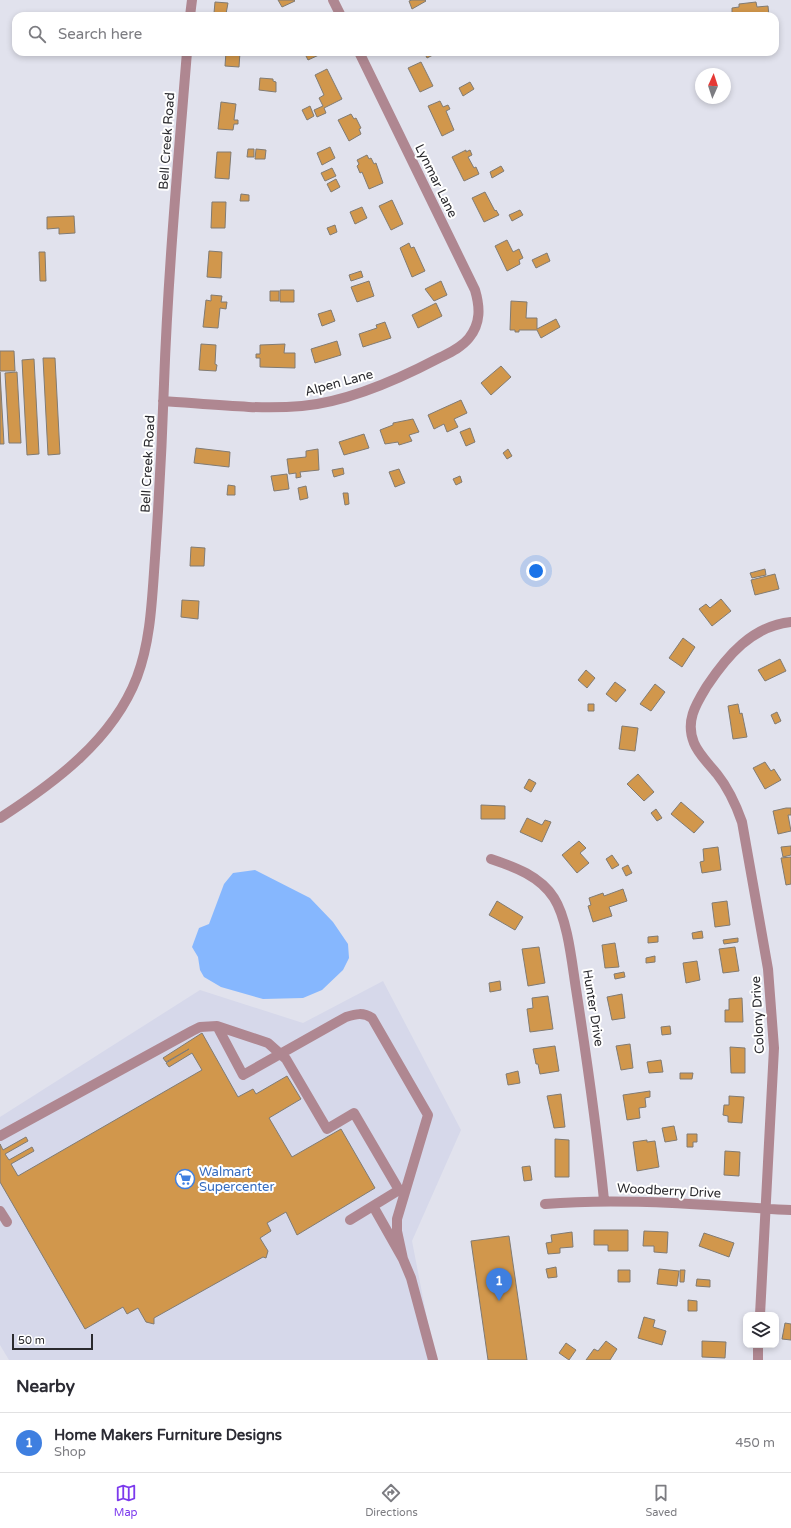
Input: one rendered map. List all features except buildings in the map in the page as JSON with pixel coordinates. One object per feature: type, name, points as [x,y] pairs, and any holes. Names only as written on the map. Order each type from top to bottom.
[{"type":"street","points":[[190,12],[192,0]]},
{"type":"street","points":[[333,0],[339,12]]},
{"type":"street","name":"Bell Creek Road","points":[[0,818],[57,778],[79,759],[116,716],[137,678],[147,637],[154,583],[168,306],[187,56]]},
{"type":"street","name":"Lynmar Lane","points":[[361,56],[475,290],[479,312],[477,325]]},
{"type":"street","name":"Alpen Lane","points":[[164,401],[276,408],[305,406],[328,402],[382,384],[422,367],[459,348],[468,339],[477,325]]},
{"type":"street","name":"Colony Drive","points":[[760,1312],[774,1048],[768,969],[742,822],[736,805],[725,785],[700,755],[694,742],[690,719],[698,701],[719,668],[731,654],[757,633],[770,627],[791,622]]},
{"type":"street","name":"Hunter Drive","points":[[491,858],[528,874],[537,880],[556,900],[563,920],[570,946],[587,1059],[604,1200]]},
{"type":"street","points":[[217,1026],[243,1074],[346,1017],[366,1014],[372,1018],[428,1115],[402,1190],[397,1219],[397,1231],[403,1259]]},
{"type":"street","points":[[0,1136],[196,1029],[209,1025],[217,1026],[268,1043],[280,1053],[286,1059],[327,1129],[354,1113],[402,1190]]},
{"type":"street","points":[[350,1220],[402,1190]]},
{"type":"street","name":"Woodberry Drive","points":[[545,1204],[604,1200],[791,1210]]},
{"type":"street","points":[[373,1206],[403,1259],[411,1278],[431,1358]]},
{"type":"street","points":[[0,1211],[7,1222]]},
{"type":"street","points":[[758,1348],[758,1360]]},
{"type":"shaded area","points":[[383,981],[461,1130],[412,1241],[435,1360],[9,1360],[0,1345],[0,1117],[200,990],[303,1023]]},
{"type":"water","points":[[255,870],[310,898],[333,922],[348,944],[349,958],[343,970],[322,990],[303,998],[263,999],[221,987],[204,977],[200,970],[198,957],[192,947],[199,928],[209,924],[224,884],[233,873]]},
{"type":"place","name":"Walmart Supercenter","points":[[185,1179]]},
{"type":"place","name":"Home Makers Furniture Designs","points":[[499,1301]]}]
